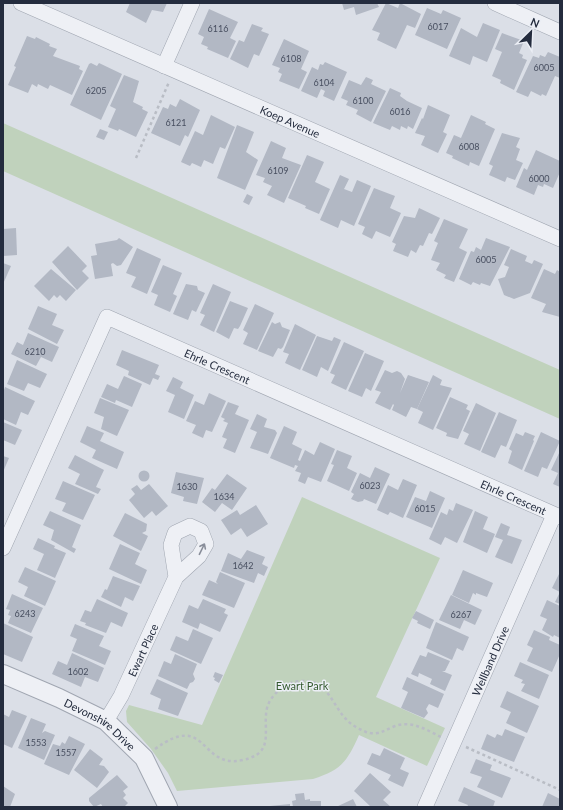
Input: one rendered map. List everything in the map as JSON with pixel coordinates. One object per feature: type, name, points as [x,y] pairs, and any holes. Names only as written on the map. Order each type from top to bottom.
[{"type":"street","name":"Koep Avenue","points":[[21,3],[169,68],[558,234]]},
{"type":"street","points":[[169,68],[192,3]]},
{"type":"street","points":[[496,3],[560,32]]},
{"type":"street","name":"Ehrle Crescent","points":[[3,548],[107,316],[557,516]]},
{"type":"street","name":"Wellband Drive","points":[[425,807],[557,516]]},
{"type":"street","name":"Ewart Place","points":[[106,721],[121,696],[176,577]]},
{"type":"street","name":"Devonshire Drive","points":[[3,674],[59,698],[106,721],[144,758],[168,807]]},
{"type":"path","points":[[136,158],[169,68]]},
{"type":"path","points":[[144,758],[168,740],[184,734],[197,738],[214,755],[220,758],[235,761],[248,758],[256,754],[264,745],[267,732],[267,709],[271,701],[281,689],[291,683],[300,681],[318,683],[324,687],[346,719],[369,733],[385,732],[395,726],[414,725],[424,728],[560,790]]},
{"type":"green space","points":[[3,123],[560,370],[560,419],[3,171]]},
{"type":"green space","name":"Ewart Park","points":[[302,497],[440,558],[376,697],[445,728],[427,766],[359,735],[351,752],[342,764],[323,776],[313,779],[177,791],[168,773],[151,749],[127,722],[126,711],[129,705],[202,725]]},
{"type":"building","points":[[130,3],[167,3],[163,12],[152,10],[146,23],[126,12]]},
{"type":"building","points":[[342,3],[377,3],[379,7],[356,15],[354,7],[344,10]]},
{"type":"building","points":[[386,3],[398,8],[400,3],[421,14],[415,28],[407,25],[396,49],[377,40],[380,33],[372,30]]},
{"type":"building","points":[[427,8],[441,14],[443,10],[461,18],[447,49],[415,35]]},
{"type":"building","points":[[209,9],[238,22],[230,38],[236,41],[228,58],[207,49],[208,47],[201,44],[204,37],[198,34]]},
{"type":"building","points":[[483,23],[500,30],[487,62],[473,56],[470,65],[449,56],[461,28],[477,37]]},
{"type":"building","points":[[252,24],[263,28],[261,31],[269,34],[259,56],[254,54],[248,68],[230,59],[239,40],[244,42]]},
{"type":"building","points":[[502,33],[524,41],[519,53],[523,55],[522,58],[527,60],[514,90],[500,83],[501,80],[492,76],[502,52],[495,49]]},
{"type":"building","points":[[27,36],[35,39],[36,37],[50,44],[49,46],[57,49],[53,56],[80,66],[79,69],[83,71],[72,95],[50,85],[48,89],[38,84],[37,87],[32,84],[28,93],[8,85],[16,67],[14,66]]},
{"type":"building","points":[[284,39],[309,51],[301,69],[307,72],[299,89],[279,81],[282,74],[278,72],[280,68],[272,65]]},
{"type":"building","points":[[548,52],[560,57],[560,78],[555,76],[546,96],[542,94],[541,96],[531,91],[528,97],[516,92],[533,56],[539,58],[540,55],[545,57]]},
{"type":"building","points":[[325,62],[347,72],[334,101],[323,96],[325,91],[321,89],[317,98],[301,91],[312,67],[318,70],[320,64],[323,65]]},
{"type":"building","points":[[91,63],[97,66],[99,63],[122,74],[101,120],[70,105],[89,64]]},
{"type":"building","points":[[124,75],[139,81],[133,102],[143,107],[142,109],[148,112],[136,137],[119,129],[118,131],[108,127],[116,109],[110,106]]},
{"type":"building","points":[[366,77],[373,80],[371,84],[386,91],[371,122],[356,114],[358,110],[346,105],[348,101],[341,98],[349,80],[361,85]]},
{"type":"building","points":[[390,88],[401,93],[400,96],[407,101],[422,108],[413,129],[408,126],[407,129],[401,126],[400,130],[392,126],[390,130],[373,123]]},
{"type":"building","points":[[180,99],[200,110],[188,137],[185,135],[180,146],[151,133],[163,107],[168,109],[170,104],[176,107]]},
{"type":"building","points":[[428,105],[450,115],[443,132],[447,134],[438,153],[421,145],[425,136],[415,133],[422,118],[423,119]]},
{"type":"building","points":[[211,115],[235,127],[225,149],[220,147],[213,164],[204,160],[201,167],[192,163],[190,166],[181,162],[195,131],[203,135]]},
{"type":"building","points":[[471,115],[486,122],[485,124],[495,129],[479,166],[470,162],[469,166],[452,158],[453,156],[446,153],[454,135],[461,138]]},
{"type":"building","points":[[237,125],[254,132],[246,152],[258,160],[245,190],[217,178]]},
{"type":"building","points":[[100,129],[108,132],[104,140],[96,137]]},
{"type":"building","points":[[502,133],[520,138],[516,147],[520,149],[516,160],[523,163],[515,180],[507,177],[505,182],[489,175],[493,166],[489,164]]},
{"type":"building","points":[[271,141],[286,148],[282,158],[301,165],[284,203],[267,195],[272,186],[263,182],[265,178],[256,175]]},
{"type":"building","points":[[536,150],[560,161],[560,172],[553,188],[544,184],[543,187],[538,185],[534,195],[516,187],[524,168],[527,170]]},
{"type":"building","points":[[307,155],[324,162],[315,182],[330,189],[319,214],[288,198]]},
{"type":"building","points":[[340,175],[349,179],[344,189],[352,192],[357,180],[371,186],[354,226],[341,220],[338,228],[320,220]]},
{"type":"building","points":[[374,188],[395,196],[390,208],[401,213],[390,237],[376,231],[372,239],[362,234],[365,227],[358,224]]},
{"type":"building","points":[[247,194],[253,197],[249,205],[243,202]]},
{"type":"building","points":[[419,208],[440,218],[432,234],[429,233],[423,246],[420,245],[416,253],[411,250],[408,257],[393,251],[396,244],[392,242],[404,216],[415,218]]},
{"type":"building","points":[[444,219],[468,229],[459,248],[467,252],[454,282],[444,278],[446,275],[436,270],[440,263],[431,260],[438,243],[434,241]]},
{"type":"building","points":[[16,228],[17,255],[3,256],[3,229]]},
{"type":"building","points":[[119,238],[133,247],[121,265],[117,266],[113,263],[111,264],[113,276],[95,279],[91,256],[97,255],[95,244],[117,240]]},
{"type":"building","points":[[486,238],[510,247],[490,286],[481,283],[480,285],[473,282],[471,285],[459,279],[471,251],[474,252],[476,247],[481,250]]},
{"type":"building","points":[[68,246],[87,266],[82,271],[89,278],[77,290],[52,262]]},
{"type":"building","points":[[137,248],[161,259],[147,294],[131,287],[136,277],[126,273]]},
{"type":"building","points":[[511,249],[527,256],[525,261],[532,264],[534,260],[543,264],[530,293],[514,299],[504,295],[498,279],[505,277],[509,267],[504,265]]},
{"type":"building","points":[[3,263],[11,266],[3,284]]},
{"type":"building","points":[[163,265],[182,273],[173,294],[177,296],[170,312],[154,305],[158,295],[151,292]]},
{"type":"building","points":[[51,269],[76,290],[66,301],[60,295],[57,298],[54,295],[49,301],[34,286]]},
{"type":"building","points":[[544,269],[555,274],[557,270],[560,272],[560,317],[542,312],[546,304],[531,298]]},
{"type":"building","points":[[186,284],[197,286],[198,290],[205,293],[196,312],[192,310],[188,320],[173,314]]},
{"type":"building","points":[[213,284],[231,292],[214,332],[200,325],[205,315],[200,313]]},
{"type":"building","points":[[230,301],[248,308],[240,326],[238,329],[234,328],[229,339],[216,332]]},
{"type":"building","points":[[255,304],[274,313],[257,350],[243,344],[248,333],[243,330]]},
{"type":"building","points":[[38,306],[57,314],[52,325],[64,330],[57,344],[28,329]]},
{"type":"building","points":[[272,322],[275,324],[280,322],[282,327],[290,330],[283,347],[281,349],[278,348],[273,357],[258,351]]},
{"type":"building","points":[[295,324],[316,335],[300,370],[285,363],[289,354],[283,352]]},
{"type":"building","points":[[28,333],[59,347],[52,362],[41,357],[36,366],[11,354],[17,342],[23,345]]},
{"type":"building","points":[[317,336],[332,341],[334,337],[341,340],[328,371],[321,367],[317,377],[302,370]]},
{"type":"building","points":[[344,342],[364,351],[346,390],[331,383],[335,375],[330,373]]},
{"type":"building","points":[[122,350],[159,365],[155,374],[160,376],[158,380],[153,378],[150,385],[128,375],[129,371],[116,365]]},
{"type":"building","points":[[365,353],[384,361],[371,391],[366,388],[362,397],[348,391]]},
{"type":"building","points":[[17,360],[47,374],[40,388],[28,383],[24,391],[7,384]]},
{"type":"building","points":[[385,370],[392,373],[397,371],[401,373],[405,379],[400,393],[408,375],[429,382],[417,409],[411,407],[406,417],[392,410],[393,404],[390,410],[375,403],[381,392],[375,390]]},
{"type":"building","points":[[433,375],[442,380],[440,385],[452,388],[433,430],[418,423],[423,412],[417,409]]},
{"type":"building","points":[[124,376],[142,384],[132,407],[116,400],[115,403],[101,397],[107,384],[118,389]]},
{"type":"building","points":[[173,377],[183,382],[180,388],[194,395],[184,419],[168,412],[175,395],[166,391]]},
{"type":"building","points":[[5,387],[35,401],[28,415],[21,412],[16,425],[3,419],[3,393]]},
{"type":"building","points":[[209,393],[226,401],[212,432],[206,430],[203,438],[192,433],[196,425],[186,421],[195,401],[204,405]]},
{"type":"building","points":[[450,397],[468,405],[466,409],[470,411],[458,439],[446,436],[447,433],[436,428]]},
{"type":"building","points":[[100,398],[129,410],[117,436],[101,429],[104,417],[94,413]]},
{"type":"building","points":[[228,402],[239,406],[235,414],[249,420],[235,453],[223,448],[227,439],[222,437],[228,423],[223,421],[225,419],[221,417]]},
{"type":"building","points":[[476,403],[496,413],[480,451],[464,444],[469,434],[463,431]]},
{"type":"building","points":[[499,412],[517,420],[506,447],[501,445],[495,458],[481,452]]},
{"type":"building","points":[[257,414],[267,419],[264,427],[275,430],[277,433],[268,454],[250,448],[257,432],[250,429]]},
{"type":"building","points":[[3,422],[22,430],[15,445],[3,440]]},
{"type":"building","points":[[87,426],[104,433],[100,441],[124,452],[117,469],[92,458],[96,450],[80,442]]},
{"type":"building","points":[[284,426],[297,432],[292,444],[302,449],[298,460],[300,461],[305,450],[314,455],[320,442],[335,449],[321,482],[308,477],[305,484],[298,481],[301,473],[295,471],[298,466],[295,465],[294,468],[270,458]]},
{"type":"building","points":[[525,432],[535,436],[522,470],[508,463],[512,451],[509,449],[516,433],[523,436]]},
{"type":"building","points":[[541,432],[560,441],[547,469],[542,467],[538,477],[524,471]]},
{"type":"building","points":[[337,450],[352,456],[347,468],[357,473],[349,491],[327,481],[334,465],[331,464]]},
{"type":"building","points":[[560,451],[560,487],[553,484],[558,473],[551,470]]},
{"type":"building","points":[[75,455],[104,470],[96,487],[101,489],[98,494],[75,484],[80,474],[68,468]]},
{"type":"building","points":[[3,456],[9,458],[3,472]]},
{"type":"building","points":[[375,467],[390,474],[376,504],[364,499],[363,501],[358,502],[351,499],[354,494],[351,492],[360,473],[370,478]]},
{"type":"building","points":[[142,471],[146,471],[148,472],[148,480],[142,481],[139,478],[139,474]]},
{"type":"building","points":[[176,472],[204,478],[197,504],[183,501],[184,497],[171,493]]},
{"type":"building","points":[[227,474],[247,488],[232,510],[222,503],[215,512],[202,502],[212,488],[215,490]]},
{"type":"building","points":[[403,479],[417,485],[403,518],[390,512],[388,515],[377,510],[388,485],[398,490]]},
{"type":"building","points":[[63,481],[95,495],[83,520],[62,511],[66,503],[55,499]]},
{"type":"building","points":[[149,484],[168,506],[156,516],[152,511],[144,518],[129,500],[135,494],[131,489],[137,485],[141,490]]},
{"type":"building","points":[[430,491],[445,498],[432,528],[406,517],[415,497],[426,501]]},
{"type":"building","points":[[456,503],[473,510],[457,543],[445,537],[441,545],[429,539],[441,512],[447,515],[449,509],[453,511]]},
{"type":"building","points":[[256,505],[268,524],[247,537],[241,528],[231,535],[221,520],[237,510],[240,515]]},
{"type":"building","points":[[50,511],[81,525],[72,547],[76,549],[74,553],[51,540],[54,530],[43,525]]},
{"type":"building","points":[[475,511],[488,517],[483,529],[495,534],[487,553],[463,542]]},
{"type":"building","points":[[125,513],[147,524],[146,531],[142,533],[148,536],[141,551],[113,536]]},
{"type":"building","points":[[501,523],[510,527],[507,535],[522,540],[512,564],[495,557],[503,540],[495,537]]},
{"type":"building","points":[[38,538],[55,546],[54,548],[66,553],[55,578],[37,570],[44,554],[33,549]]},
{"type":"building","points":[[120,544],[140,553],[135,564],[147,570],[141,584],[109,569]]},
{"type":"building","points":[[247,550],[265,557],[262,564],[268,567],[264,576],[258,573],[254,583],[221,571],[228,553],[241,559]]},
{"type":"building","points":[[25,567],[56,581],[45,606],[24,596],[28,587],[18,582]]},
{"type":"building","points":[[463,570],[493,583],[487,597],[473,593],[469,603],[452,595]]},
{"type":"building","points":[[220,572],[245,583],[234,608],[202,595],[209,580],[218,584],[216,582]]},
{"type":"building","points":[[560,574],[560,592],[552,588]]},
{"type":"building","points":[[113,576],[140,586],[133,601],[125,597],[121,607],[101,597],[105,589],[107,590]]},
{"type":"building","points":[[560,592],[560,604],[555,602]]},
{"type":"building","points":[[12,594],[43,608],[31,633],[8,623],[11,616],[8,615],[10,610],[6,609]]},
{"type":"building","points":[[451,595],[482,610],[475,625],[464,620],[460,629],[439,620]]},
{"type":"building","points":[[97,599],[128,613],[122,627],[111,622],[106,633],[85,625],[86,623],[80,621],[85,610],[91,612]]},
{"type":"building","points":[[203,599],[226,609],[224,613],[228,615],[220,632],[200,623],[198,629],[182,622],[189,605],[198,609]]},
{"type":"building","points":[[547,600],[560,606],[560,638],[554,635],[553,637],[542,630],[547,619],[540,616]]},
{"type":"building","points":[[416,611],[434,620],[430,629],[417,623],[418,621],[412,618]]},
{"type":"building","points":[[436,622],[469,637],[463,651],[457,648],[452,660],[426,648]]},
{"type":"building","points":[[3,623],[33,637],[22,662],[3,654]]},
{"type":"building","points":[[75,624],[104,636],[99,646],[111,651],[105,665],[72,651],[77,639],[70,636]]},
{"type":"building","points":[[193,629],[213,638],[201,664],[170,650],[176,636],[188,641]]},
{"type":"building","points":[[534,630],[550,637],[549,640],[560,645],[560,654],[552,672],[527,661],[533,648],[527,645]]},
{"type":"building","points":[[428,652],[450,661],[445,671],[442,671],[452,675],[445,691],[430,684],[432,679],[419,673],[418,677],[411,674],[420,655],[426,657]]},
{"type":"building","points":[[72,653],[104,668],[98,682],[85,677],[81,687],[52,674],[58,661],[67,665]]},
{"type":"building","points":[[175,654],[197,664],[193,674],[195,679],[190,683],[187,689],[158,676],[164,661],[171,664]]},
{"type":"building","points":[[520,662],[549,675],[539,699],[521,691],[525,684],[521,683],[523,680],[514,676]]},
{"type":"building","points":[[215,672],[223,675],[219,683],[214,680],[215,678],[213,677]]},
{"type":"building","points":[[407,677],[444,694],[438,708],[429,704],[426,709],[428,713],[424,718],[401,708],[408,692],[402,689]]},
{"type":"building","points":[[157,679],[188,693],[178,716],[158,709],[161,699],[150,694]]},
{"type":"building","points":[[507,691],[539,706],[527,733],[506,723],[511,712],[500,707]]},
{"type":"building","points":[[12,710],[27,716],[12,748],[3,744],[3,714],[9,717]]},
{"type":"building","points":[[31,718],[46,724],[42,733],[45,731],[55,735],[44,760],[18,748]]},
{"type":"building","points":[[505,729],[525,737],[514,762],[481,749],[487,734],[495,738],[497,734],[502,736]]},
{"type":"building","points":[[69,736],[85,744],[69,775],[44,764],[53,744],[60,746],[62,742],[65,744]]},
{"type":"building","points":[[384,748],[405,758],[400,769],[409,773],[403,787],[388,780],[391,775],[367,764],[372,753],[380,756]]},
{"type":"building","points":[[90,749],[103,759],[99,765],[104,766],[109,772],[97,788],[74,770]]},
{"type":"building","points":[[476,759],[492,765],[490,770],[511,778],[502,798],[477,787],[482,777],[470,773]]},
{"type":"building","points":[[370,773],[391,792],[383,800],[391,807],[369,807],[370,806],[354,791]]},
{"type":"building","points":[[117,775],[128,787],[123,791],[126,795],[123,798],[128,803],[124,807],[103,807],[101,804],[94,807],[89,801],[89,798]]},
{"type":"building","points":[[3,786],[15,794],[10,807],[3,807]]},
{"type":"building","points":[[464,787],[495,801],[493,807],[467,807],[468,805],[458,801]]},
{"type":"building","points":[[304,793],[305,800],[310,799],[310,801],[321,801],[321,807],[293,807],[292,801],[296,800],[295,794]]},
{"type":"building","points":[[548,793],[560,799],[560,807],[542,807]]},
{"type":"building","points":[[353,799],[357,807],[336,807],[351,800]]},
{"type":"building","points":[[290,804],[290,807],[270,807],[270,806]]}]
